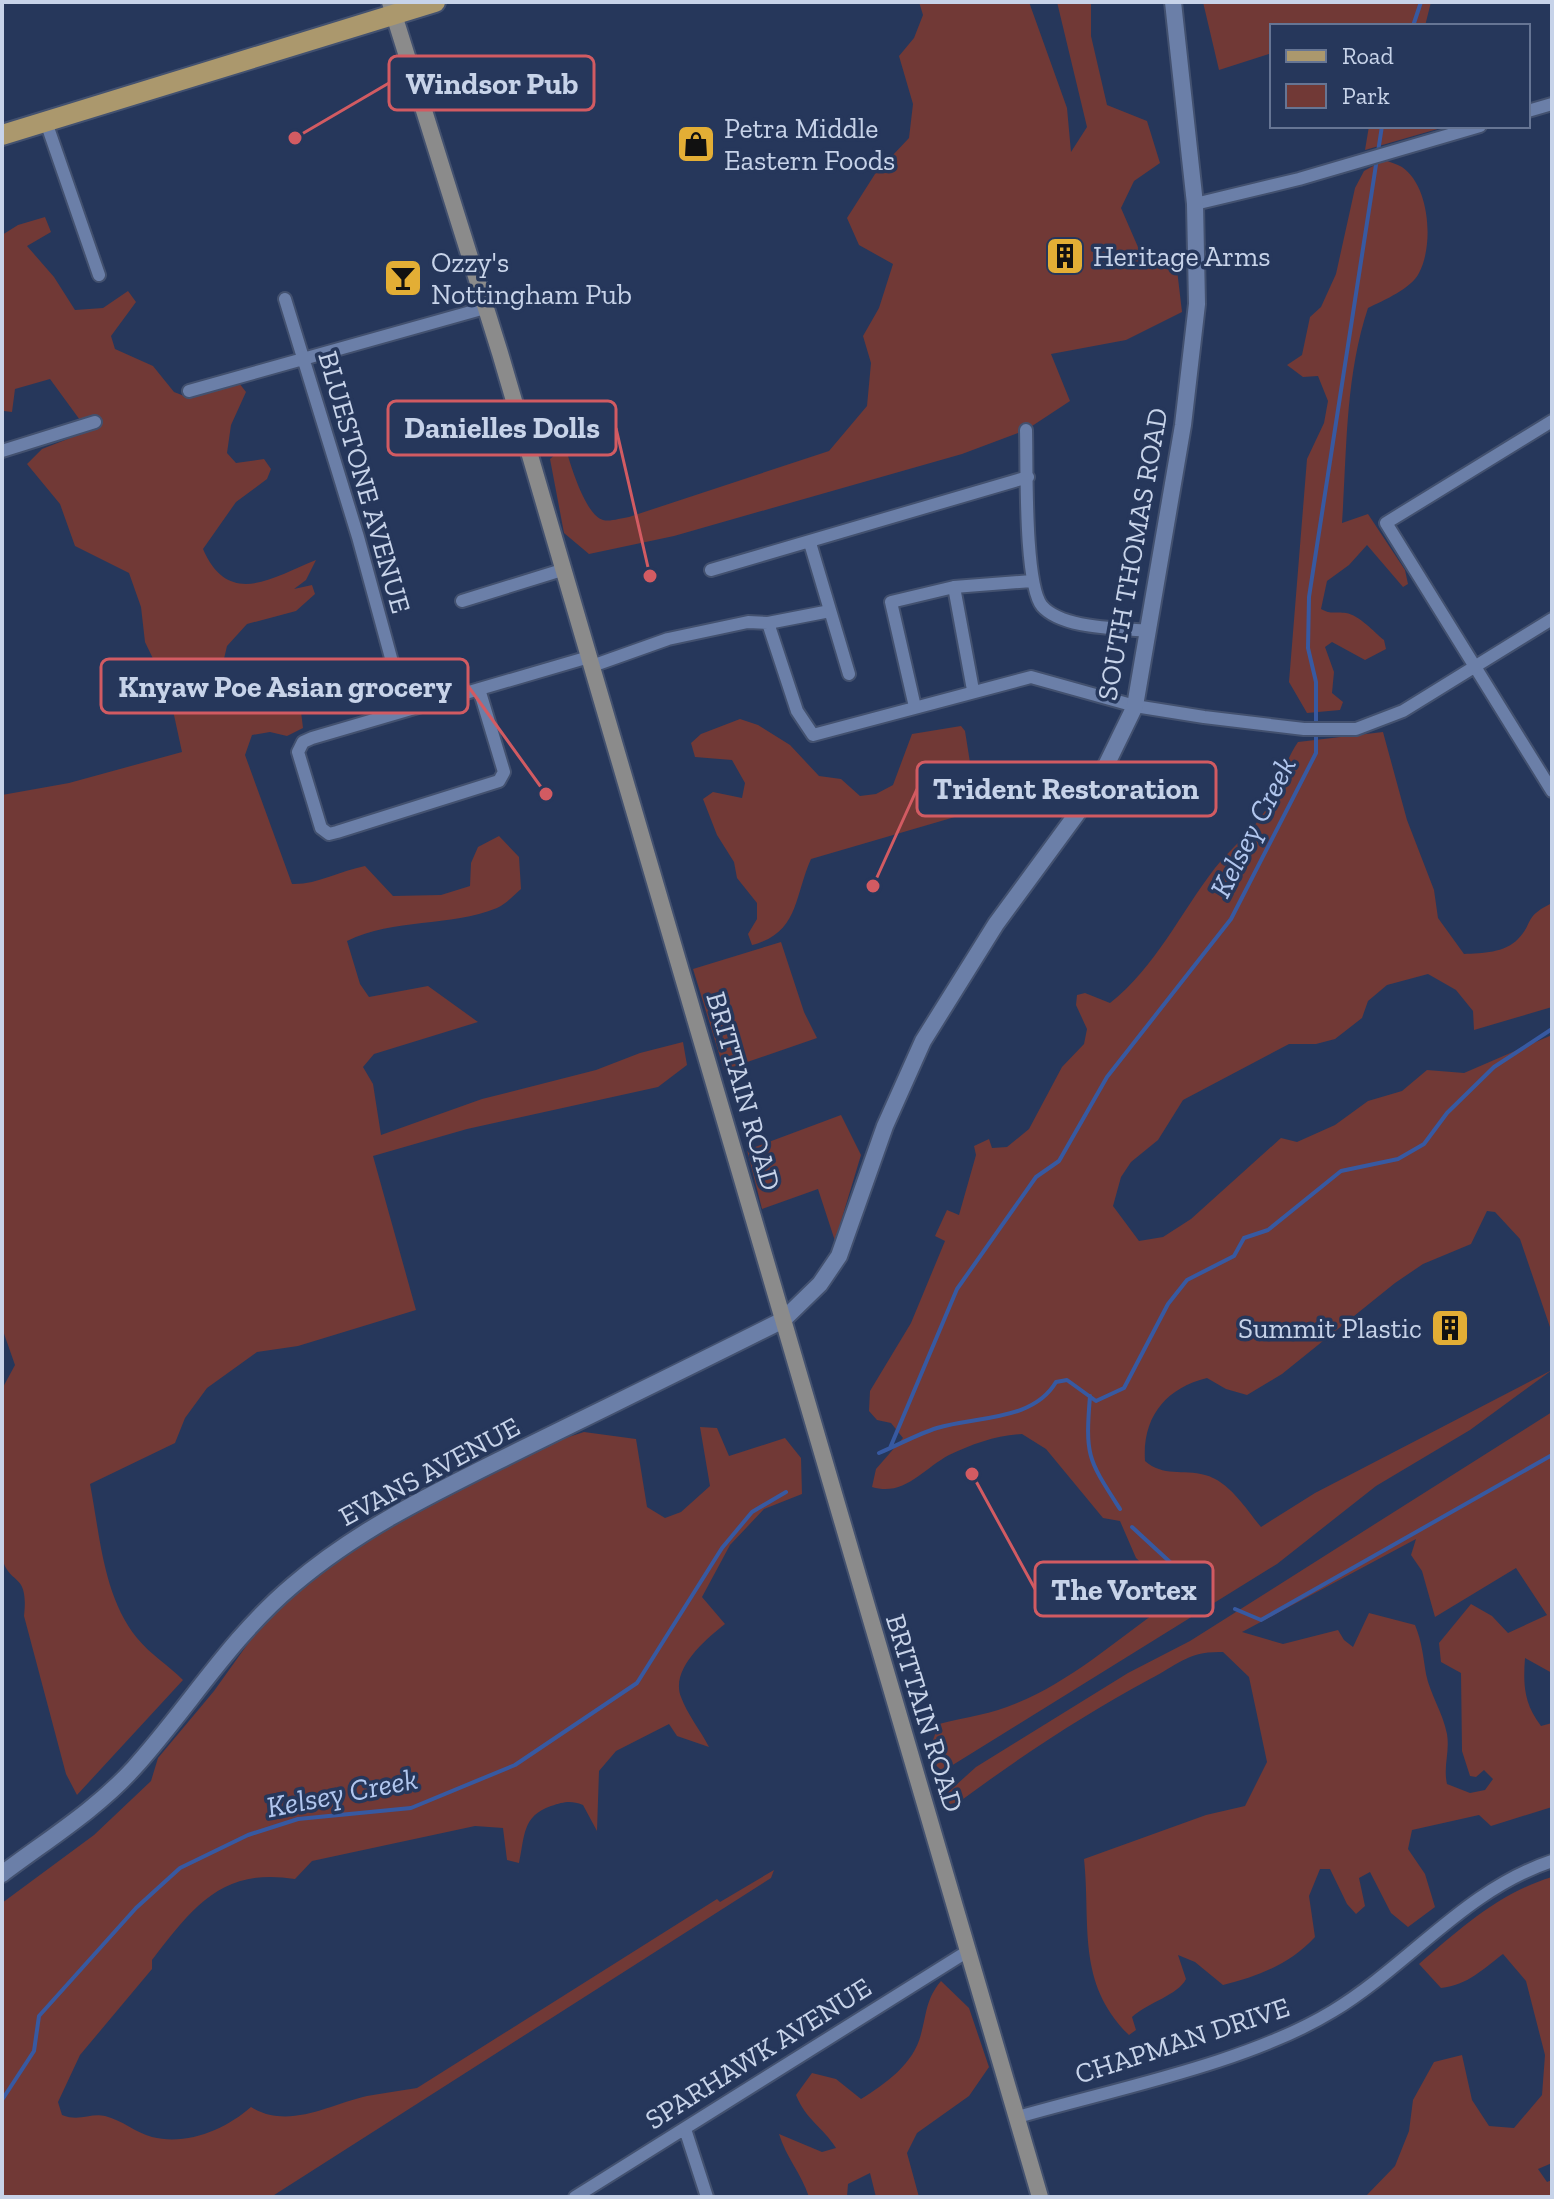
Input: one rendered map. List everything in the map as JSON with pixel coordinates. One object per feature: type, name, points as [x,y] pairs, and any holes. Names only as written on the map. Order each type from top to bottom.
[{"type":"main road","points":[[2,135],[391,8],[435,2]]},
{"type":"main road","name":"BRITTAIN ROAD","points":[[391,8],[485,308],[590,662],[1040,2197]]},
{"type":"street","name":"SOUTH THOMAS ROAD","points":[[879,1144],[910,1066],[960,977],[1099,780],[1135,706],[1192,359],[1197,304],[1195,204],[1173,2]]},
{"type":"street","points":[[1530,110],[1552,104]]},
{"type":"street","points":[[46,122],[99,275]]},
{"type":"street","points":[[1195,204],[1360,162],[1473,128]]},
{"type":"street","name":"BLUESTONE AVENUE","points":[[285,299],[358,537],[397,680]]},
{"type":"street","points":[[189,391],[485,308]]},
{"type":"street","points":[[1552,421],[1386,523],[1552,791]]},
{"type":"street","points":[[2,451],[95,422]]},
{"type":"street","points":[[1026,430],[1032,581],[1043,606],[1073,623],[1148,631]]},
{"type":"street","points":[[711,570],[1028,477]]},
{"type":"street","points":[[810,543],[849,674]]},
{"type":"street","points":[[462,601],[562,570]]},
{"type":"street","points":[[915,707],[891,602],[954,587],[1032,581]]},
{"type":"street","points":[[954,587],[973,690]]},
{"type":"street","points":[[479,689],[504,772],[499,781],[337,832],[329,834],[321,828],[298,752],[303,742],[479,689],[668,639],[748,622],[768,623],[830,611]]},
{"type":"street","points":[[768,623],[797,711],[813,735],[1031,677],[1135,706],[1304,729],[1356,729],[1385,720],[1552,619]]},
{"type":"street","name":"EVANS AVENUE","points":[[2,1874],[107,1795],[147,1754],[218,1660],[252,1622],[294,1584],[353,1539],[415,1502],[783,1320],[820,1284],[839,1256],[879,1144]]},
{"type":"street","name":"CHAPMAN DRIVE","points":[[1018,2117],[1229,2056],[1304,2027],[1366,1990],[1479,1897],[1552,1861]]},
{"type":"street","name":"SPARHAWK AVENUE","points":[[575,2197],[968,1951]]},
{"type":"street","points":[[685,2129],[707,2197]]},
{"type":"green space","points":[[919,2],[1029,2],[1067,108],[1071,152],[1087,127],[1057,2],[1091,2],[1091,36],[1107,105],[1147,121],[1160,163],[1134,181],[1121,208],[1141,254],[1176,261],[1182,312],[1126,340],[1051,354],[1070,401],[1026,430],[962,454],[674,536],[589,554],[564,533],[550,459],[565,446],[579,488],[590,509],[603,520],[612,520],[829,451],[867,406],[871,363],[863,336],[879,308],[893,264],[859,245],[847,218],[875,174],[909,138],[913,104],[899,56],[914,38],[923,15]]},
{"type":"green space","points":[[1203,2],[1431,2],[1426,24],[1270,24],[1270,54],[1219,70]]},
{"type":"green space","points":[[1369,128],[1441,128],[1365,150]]},
{"type":"green space","points":[[1384,160],[1402,167],[1419,188],[1427,217],[1427,247],[1415,279],[1396,294],[1368,308],[1351,387],[1342,523],[1368,514],[1405,570],[1408,584],[1403,587],[1367,545],[1349,565],[1327,581],[1321,609],[1356,617],[1384,640],[1386,649],[1365,660],[1332,642],[1325,647],[1334,672],[1332,693],[1343,702],[1340,710],[1307,713],[1289,682],[1307,459],[1324,423],[1328,401],[1318,376],[1303,377],[1287,365],[1302,355],[1310,317],[1321,307],[1336,274],[1355,188],[1364,171]]},
{"type":"green space","points":[[45,217],[51,232],[27,246],[54,277],[75,310],[103,308],[128,291],[136,302],[111,336],[115,349],[153,366],[174,392],[187,397],[239,383],[246,392],[231,425],[227,453],[236,463],[264,459],[271,469],[267,479],[236,502],[203,549],[214,567],[226,578],[239,583],[253,583],[316,560],[306,580],[294,589],[312,585],[315,594],[296,611],[247,624],[227,646],[223,663],[241,682],[299,695],[303,728],[287,736],[270,732],[252,735],[245,755],[292,884],[365,866],[393,896],[441,895],[470,886],[471,863],[478,847],[499,836],[519,857],[521,889],[497,908],[460,918],[384,929],[347,941],[360,984],[369,997],[428,986],[478,1022],[374,1054],[363,1067],[373,1084],[381,1135],[482,1099],[596,1070],[640,1053],[683,1042],[687,1065],[658,1087],[467,1129],[373,1156],[416,1310],[298,1346],[257,1352],[207,1388],[185,1418],[175,1443],[90,1484],[104,1564],[117,1603],[137,1638],[183,1680],[77,1795],[66,1774],[24,1616],[24,1592],[2,1558],[2,1389],[15,1365],[2,1328],[2,795],[69,783],[182,752],[169,692],[145,642],[141,607],[129,573],[75,546],[60,504],[27,464],[42,449],[88,431],[50,379],[15,389],[12,412],[4,411],[2,404],[2,235],[18,225]]},
{"type":"green space","points":[[740,719],[758,725],[790,745],[819,776],[841,779],[860,796],[876,794],[893,785],[912,734],[961,726],[965,731],[972,775],[981,798],[972,812],[811,859],[787,923],[779,932],[752,945],[748,934],[757,919],[757,903],[737,878],[734,862],[717,835],[703,799],[713,792],[742,798],[745,783],[732,760],[695,757],[691,743],[701,734]]},
{"type":"green space","points":[[1383,732],[1407,820],[1434,890],[1438,918],[1464,954],[1493,951],[1513,944],[1533,916],[1552,903],[1552,1007],[1474,1030],[1473,1011],[1456,990],[1428,974],[1387,985],[1368,1001],[1362,1018],[1335,1039],[1316,1044],[1289,1044],[1183,1100],[1158,1140],[1131,1162],[1121,1177],[1113,1206],[1139,1241],[1163,1237],[1191,1219],[1281,1138],[1297,1142],[1335,1125],[1368,1101],[1402,1091],[1427,1070],[1464,1073],[1552,1035],[1552,1333],[1520,1239],[1495,1212],[1487,1211],[1471,1244],[1423,1264],[1282,1374],[1247,1395],[1226,1389],[1207,1378],[1169,1397],[1152,1418],[1145,1445],[1145,1461],[1159,1469],[1214,1478],[1236,1496],[1261,1527],[1315,1493],[1552,1370],[1470,1430],[1376,1486],[1277,1564],[943,1771],[931,1755],[939,1724],[1008,1707],[1056,1684],[1162,1608],[1163,1583],[1136,1558],[1120,1521],[1103,1518],[1046,1449],[1022,1434],[994,1438],[958,1451],[904,1485],[883,1489],[872,1487],[876,1469],[903,1438],[891,1423],[877,1420],[869,1411],[870,1391],[911,1323],[945,1241],[935,1236],[947,1210],[959,1215],[976,1155],[974,1146],[989,1139],[992,1148],[1007,1147],[1029,1129],[1062,1067],[1084,1044],[1087,1029],[1076,1005],[1077,995],[1085,993],[1110,1003],[1141,973],[1215,868],[1261,816],[1298,742]]},
{"type":"green space","points":[[781,942],[804,1012],[817,1038],[724,1070],[693,969]]},
{"type":"green space","points":[[841,1115],[861,1155],[835,1241],[818,1189],[762,1209],[747,1150]]},
{"type":"green space","points":[[1552,1412],[1552,1673],[1525,1658],[1524,1677],[1528,1702],[1535,1718],[1541,1726],[1552,1723],[1552,1807],[1491,1826],[1479,1815],[1412,1830],[1408,1849],[1425,1874],[1435,1907],[1408,1927],[1391,1913],[1370,1872],[1359,1878],[1365,1906],[1356,1914],[1347,1904],[1330,1869],[1320,1869],[1309,1896],[1315,1937],[1295,1955],[1249,1978],[1223,1985],[1195,1962],[1178,1955],[1186,1979],[1177,1990],[1132,2017],[1136,2030],[1129,2035],[1112,2015],[1093,1974],[1087,1930],[1084,1859],[1206,1815],[1245,1806],[1267,1762],[1249,1677],[1223,1652],[1191,1656],[1076,1722],[959,1802],[950,1804],[945,1795],[976,1767],[1128,1673],[1190,1641]],"holes":[[[1416,1539],[1411,1555],[1422,1571],[1435,1617],[1516,1568],[1547,1615],[1508,1633],[1492,1616],[1471,1604],[1439,1643],[1441,1662],[1461,1673],[1462,1751],[1470,1776],[1476,1777],[1484,1770],[1493,1779],[1485,1790],[1470,1793],[1447,1784],[1447,1734],[1428,1681],[1415,1625],[1369,1613],[1353,1647],[1338,1630],[1283,1644],[1242,1632]]]},
{"type":"green space","points":[[700,1427],[717,1428],[729,1456],[785,1438],[801,1458],[802,1494],[764,1509],[730,1545],[702,1597],[725,1624],[692,1656],[685,1666],[679,1686],[681,1697],[709,1747],[677,1736],[669,1724],[616,1751],[599,1771],[597,1831],[583,1805],[567,1802],[551,1806],[535,1815],[526,1828],[519,1863],[507,1860],[503,1828],[475,1826],[312,1861],[295,1879],[247,1879],[228,1886],[196,1908],[181,1924],[152,1960],[152,1969],[80,2055],[58,2102],[62,2115],[74,2118],[105,2116],[152,2137],[179,2139],[218,2129],[251,2107],[265,2114],[294,2116],[367,2096],[417,2088],[717,1899],[720,1902],[774,1870],[771,1878],[271,2197],[2,2197],[2,1903],[94,1835],[151,1781],[158,1758],[214,1691],[259,1628],[279,1607],[348,1550],[426,1503],[553,1442],[584,1432],[636,1439],[647,1507],[665,1518],[681,1512],[710,1486]]},
{"type":"green space","points":[[1552,1877],[1552,2163],[1538,2169],[1547,2182],[1552,2180],[1552,2197],[1365,2197],[1395,2166],[1409,2131],[1413,2100],[1434,2062],[1462,2055],[1472,2100],[1489,2126],[1514,2128],[1542,2095],[1545,2055],[1526,1981],[1503,1954],[1467,1980],[1441,1988],[1419,1964],[1498,1902]]},
{"type":"green space","points":[[941,1981],[969,2008],[989,2067],[969,2096],[917,2133],[907,2153],[919,2197],[876,2197],[870,2173],[848,2184],[847,2197],[809,2197],[779,2134],[822,2152],[836,2148],[804,2111],[796,2095],[812,2073],[836,2079],[861,2099],[889,2080],[912,2055],[930,2000]]},
{"type":"waterway","name":"Kelsey Creek","points":[[1414,24],[1421,2]]},
{"type":"waterway","name":"Kelsey Creek","points":[[890,1448],[957,1289],[1036,1177],[1059,1161],[1107,1077],[1231,919],[1316,753],[1316,682],[1308,648],[1309,597],[1382,128]]},
{"type":"waterway","points":[[879,1453],[937,1428],[1019,1411],[1046,1395],[1056,1382],[1067,1380],[1096,1401],[1124,1388],[1168,1304],[1187,1280],[1234,1256],[1244,1238],[1268,1230],[1341,1171],[1398,1159],[1424,1144],[1447,1113],[1494,1067],[1552,1029]]},
{"type":"waterway","points":[[1090,1396],[1088,1432],[1091,1457],[1120,1509]]},
{"type":"waterway","points":[[1235,1609],[1261,1620],[1552,1455]]},
{"type":"waterway","name":"Kelsey Creek","points":[[2,2100],[34,2051],[39,2016],[136,1908],[180,1868],[248,1835],[298,1819],[411,1808],[515,1765],[637,1683],[722,1548],[752,1512],[786,1492]]},
{"type":"waterway","points":[[1132,1527],[1209,1598]]},
{"type":"place","name":"Windsor Pub","points":[[295,138]]},
{"type":"place","name":"Petra Middle Eastern Foods","points":[[696,144]]},
{"type":"place","name":"Heritage Arms","points":[[1065,256]]},
{"type":"place","name":"Ozzy's Nottingham Pub","points":[[403,278]]},
{"type":"place","name":"Danielles Dolls","points":[[650,576]]},
{"type":"place","name":"Knyaw Poe Asian grocery","points":[[546,794]]},
{"type":"place","name":"Trident Restoration","points":[[873,886]]},
{"type":"place","name":"Summit Plastic","points":[[1450,1328]]},
{"type":"place","name":"The Vortex","points":[[972,1474]]}]
